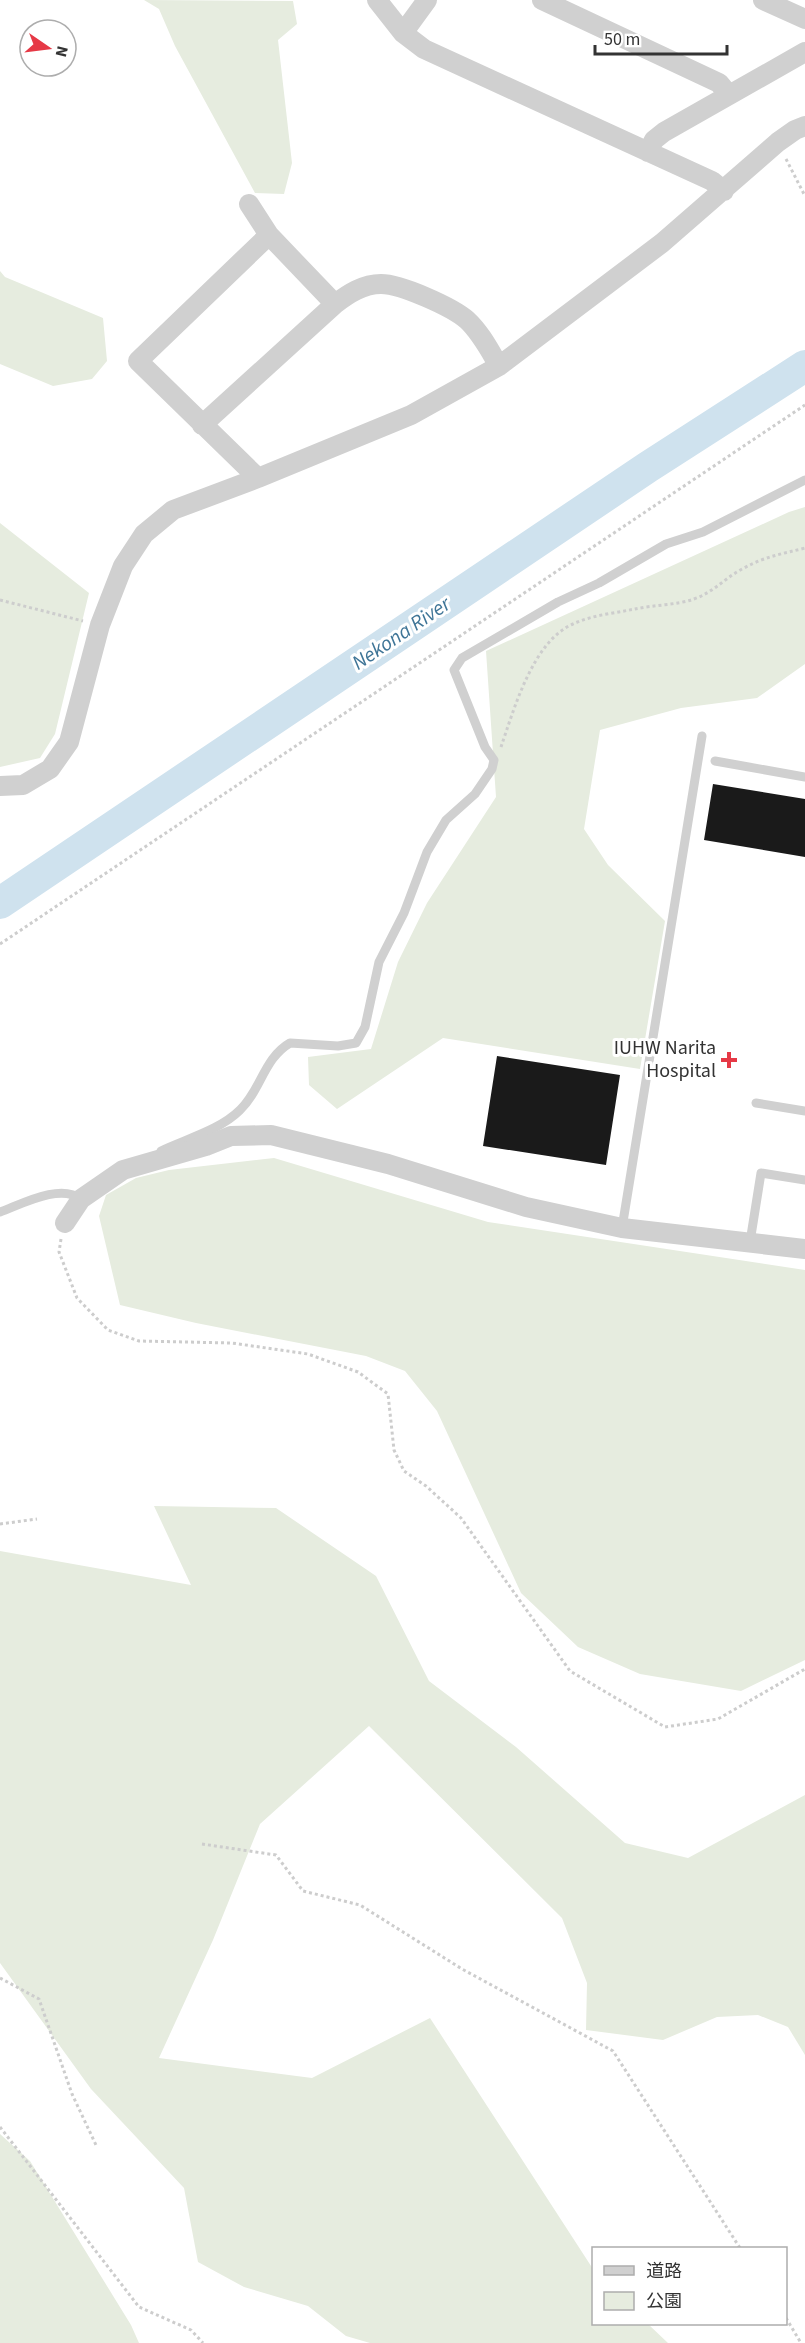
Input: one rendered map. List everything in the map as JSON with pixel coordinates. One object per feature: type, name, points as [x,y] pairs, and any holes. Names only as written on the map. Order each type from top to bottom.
[{"type":"street","points":[[377,0],[403,33],[424,49],[712,181],[724,191]]},
{"type":"street","points":[[403,33],[427,0]]},
{"type":"street","points":[[542,0],[719,83],[729,95]]},
{"type":"street","points":[[763,0],[805,19]]},
{"type":"street","points":[[648,152],[654,140],[664,132],[805,52]]},
{"type":"street","points":[[0,786],[24,785],[50,769],[69,742],[100,625],[123,566],[144,534],[173,510],[411,415],[499,366],[662,243],[778,142],[805,126]]},
{"type":"street","points":[[249,204],[269,235],[335,304]]},
{"type":"street","points":[[258,478],[138,361],[269,235]]},
{"type":"street","points":[[202,425],[335,304],[355,290],[371,285],[383,284],[411,292],[452,309],[480,336],[499,366]]},
{"type":"street","points":[[65,1223],[81,1198],[123,1170],[206,1146],[231,1136],[271,1135],[388,1164],[526,1207],[622,1228],[805,1248]]},
{"type":"lane","points":[[123,1170],[133,1157],[159,1152],[219,1124],[240,1111],[273,1056],[290,1043],[338,1046],[356,1043],[365,1027],[379,962],[404,913],[427,852],[446,820],[475,794],[492,769],[494,760],[485,747],[456,678],[454,670],[462,658],[558,602],[599,584],[666,544],[703,532],[805,480]]},
{"type":"lane","points":[[622,1228],[702,736]]},
{"type":"lane","points":[[715,761],[805,777]]},
{"type":"lane","points":[[756,1103],[805,1111]]},
{"type":"lane","points":[[750,1242],[761,1173],[805,1180]]},
{"type":"lane","points":[[0,1212],[61,1193],[75,1194],[81,1198]]},
{"type":"path","points":[[778,142],[805,196]]},
{"type":"path","points":[[0,944],[805,405]]},
{"type":"path","points":[[494,760],[533,664],[549,642],[571,624],[660,603],[692,600],[713,591],[742,568],[773,554],[805,548]]},
{"type":"path","points":[[0,600],[100,625]]},
{"type":"path","points":[[65,1223],[58,1252],[77,1298],[108,1330],[140,1341],[232,1343],[308,1354],[358,1372],[388,1394],[394,1450],[404,1472],[426,1486],[461,1518],[570,1671],[665,1727],[718,1719],[805,1669]]},
{"type":"path","points":[[0,1524],[37,1519]]},
{"type":"path","points":[[202,1844],[276,1855],[303,1891],[360,1905],[462,1969],[613,2051],[739,2247]]},
{"type":"path","points":[[0,1978],[39,1999],[72,2094],[96,2145]]},
{"type":"path","points":[[0,2127],[139,2307],[191,2330],[203,2343]]},
{"type":"path","points":[[787,2320],[801,2343]]},
{"type":"green space","points":[[144,0],[293,1],[297,24],[278,40],[292,163],[284,194],[255,193],[175,46],[159,9]]},
{"type":"green space","points":[[0,271],[5,277],[103,318],[107,361],[92,379],[53,386],[0,364]]},
{"type":"green space","points":[[805,507],[805,664],[757,698],[681,708],[600,730],[584,829],[608,865],[665,921],[640,1069],[443,1038],[337,1109],[309,1085],[308,1057],[371,1049],[398,962],[427,903],[496,797],[486,651],[789,512]]},
{"type":"green space","points":[[0,523],[89,593],[55,734],[40,758],[0,767]]},
{"type":"green space","points":[[274,1158],[488,1222],[805,1270],[805,1660],[741,1691],[640,1674],[578,1647],[521,1593],[437,1411],[405,1371],[366,1356],[196,1323],[120,1305],[99,1216],[106,1195],[136,1178],[169,1170]]},
{"type":"green space","points":[[154,1506],[276,1508],[376,1576],[429,1681],[516,1747],[625,1843],[688,1858],[805,1795],[805,2055],[788,2027],[758,2015],[717,2017],[663,2040],[586,2030],[587,1983],[562,1918],[369,1726],[260,1824],[213,1940],[159,2058],[312,2078],[430,2018],[592,2267],[592,2325],[649,2325],[668,2343],[370,2343],[346,2336],[308,2306],[244,2287],[198,2262],[184,2188],[91,2089],[0,1963],[0,1551],[191,1585]]},
{"type":"green space","points":[[0,2134],[30,2161],[131,2325],[139,2343],[0,2343]]},
{"type":"building","points":[[713,784],[805,799],[805,857],[704,840]]},
{"type":"building","points":[[497,1056],[620,1075],[606,1165],[483,1146]]},
{"type":"waterway","name":"Nekona River","points":[[0,903],[648,467],[805,366]]},
{"type":"place","name":"IUHW Narita Hospital","points":[[729,1060]]}]
